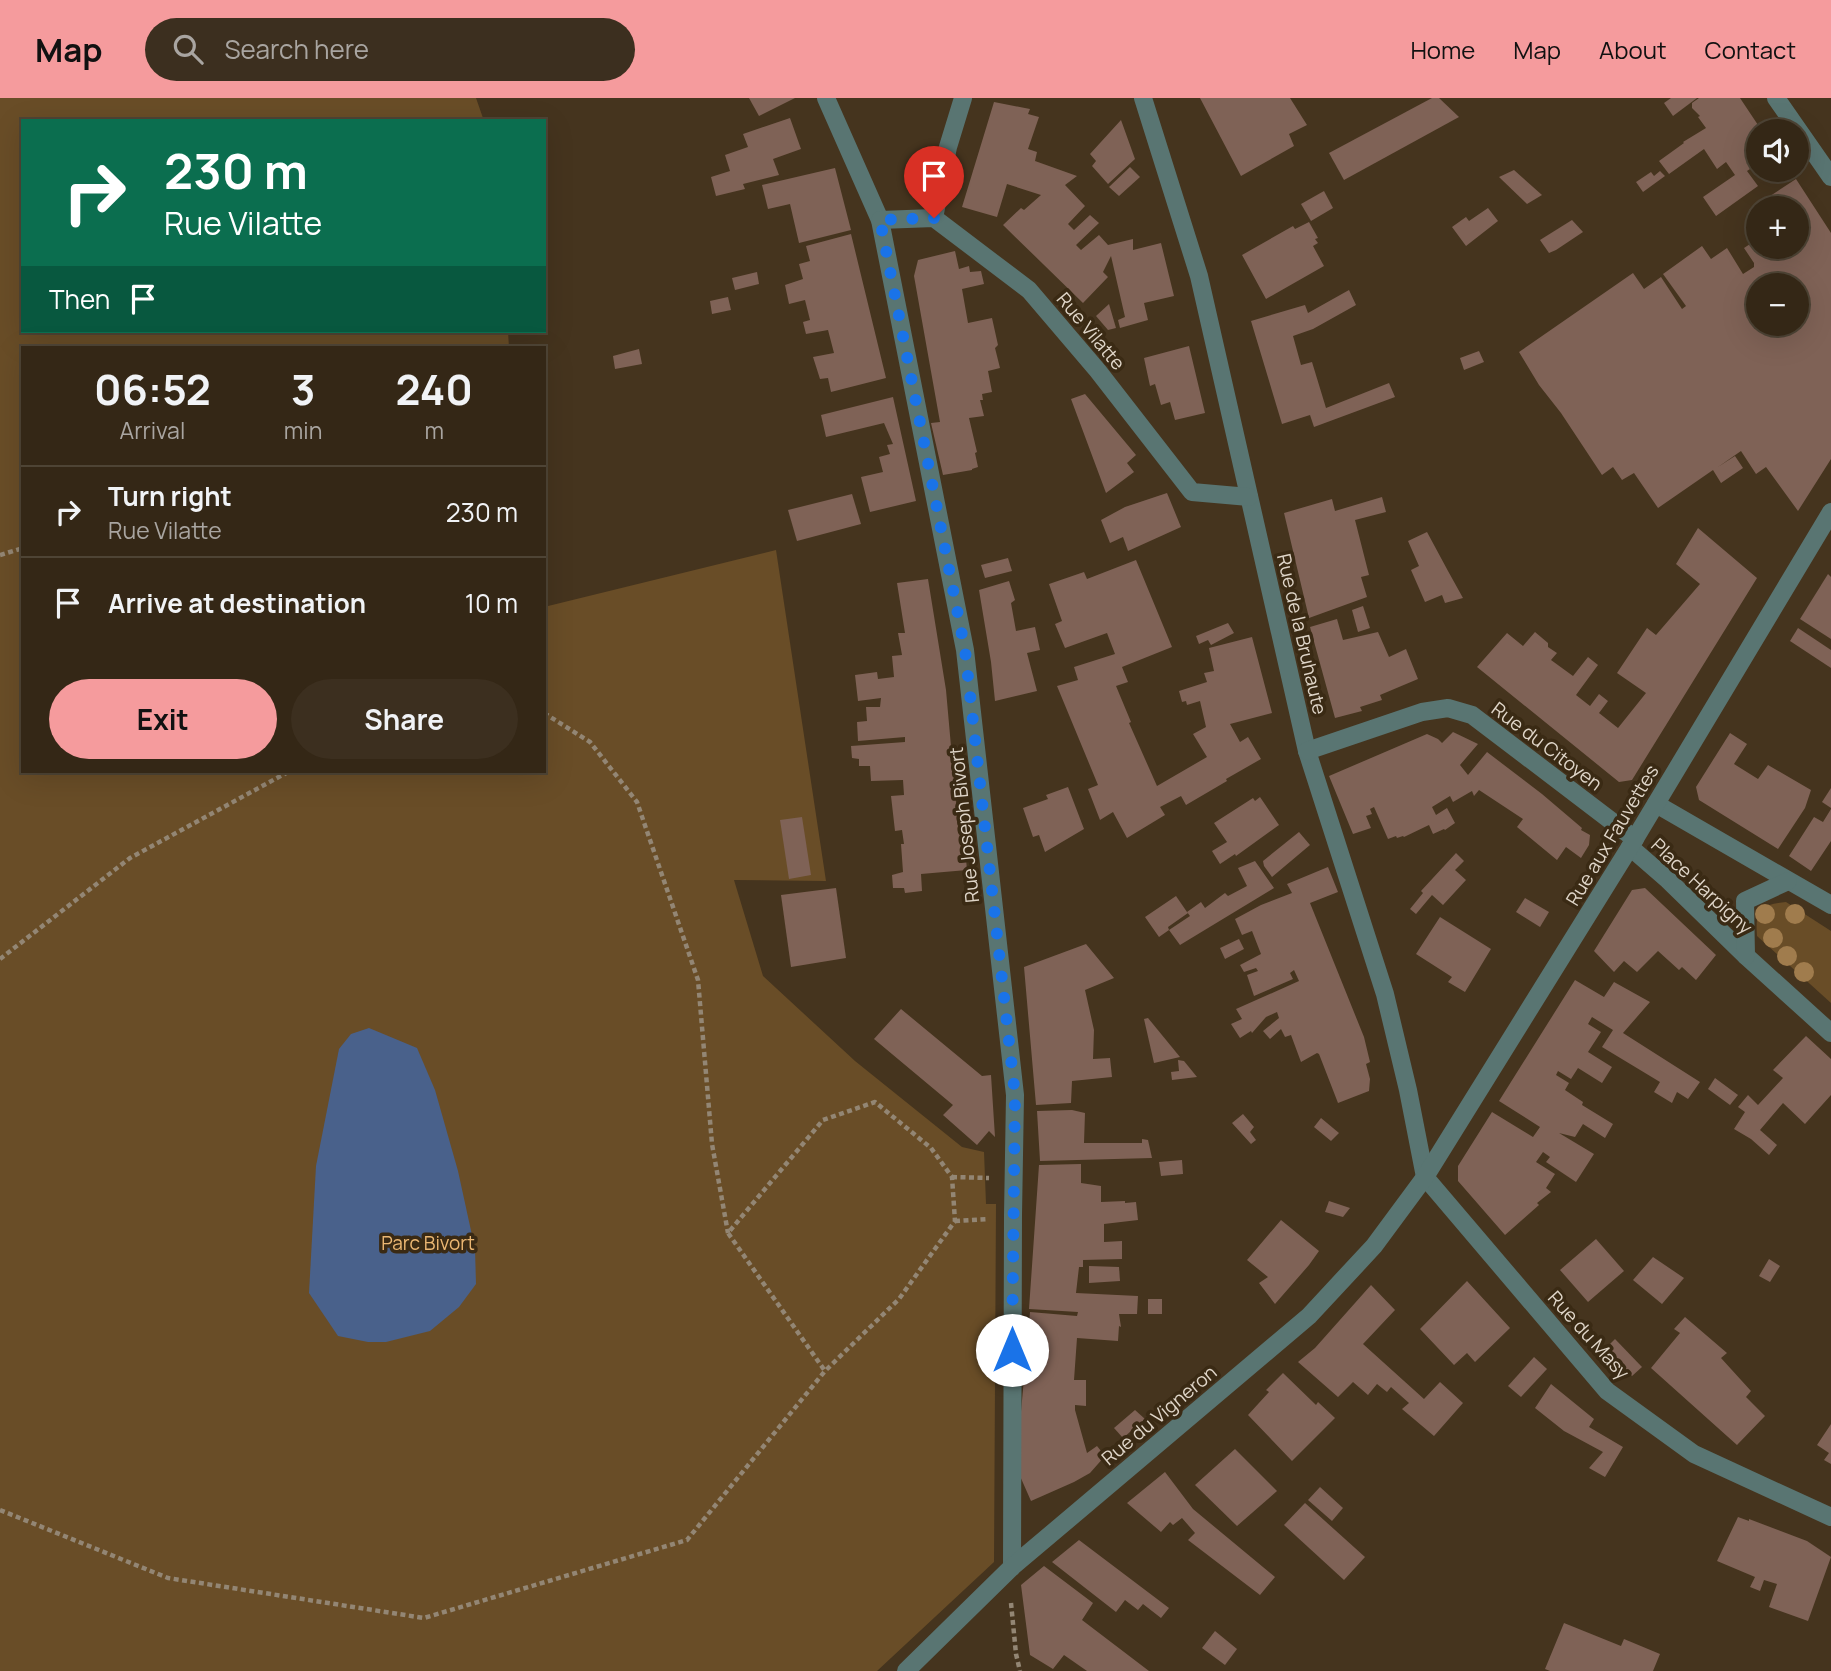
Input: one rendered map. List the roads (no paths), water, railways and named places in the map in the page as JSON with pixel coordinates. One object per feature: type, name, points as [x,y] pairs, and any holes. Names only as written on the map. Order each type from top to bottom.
[{"type":"street","name":"Rue Joseph Bivort","points":[[826,98],[880,220],[965,650],[1015,1095],[1010,1569]]},
{"type":"street","points":[[880,220],[934,218],[948,147],[964,98]]},
{"type":"street","name":"Rue de la Bruhaute","points":[[1143,98],[1199,276],[1307,751],[1385,994],[1425,1177]]},
{"type":"street","points":[[1776,98],[1831,177]]},
{"type":"street","name":"Rue Vilatte","points":[[934,218],[1030,290],[1098,371],[1192,492],[1249,497]]},
{"type":"street","name":"Rue aux Fauvettes","points":[[1425,1177],[1656,804],[1831,512]]},
{"type":"street","name":"Rue du Citoyen","points":[[1307,751],[1422,712],[1448,708],[1472,715],[1632,843]]},
{"type":"street","name":"Place Harpigny","points":[[1656,804],[1831,905]]},
{"type":"street","name":"Place Harpigny","points":[[1632,843],[1746,956],[1831,1033]]},
{"type":"street","name":"Place Harpigny","points":[[1746,956],[1745,901],[1788,881]]},
{"type":"street","name":"Rue du Masy","points":[[1425,1177],[1607,1391],[1694,1454],[1831,1517]]},
{"type":"street","name":"Rue du Vigneron","points":[[906,1671],[1010,1569],[1309,1316],[1374,1247],[1425,1177]]},
{"type":"water","points":[[369,1028],[417,1048],[435,1090],[458,1171],[475,1249],[476,1284],[459,1307],[430,1331],[386,1342],[368,1342],[338,1336],[309,1293],[316,1166],[339,1049],[351,1034]]},
{"type":"park label","name":"Parc Bivort","points":[[428,1243]]}]
